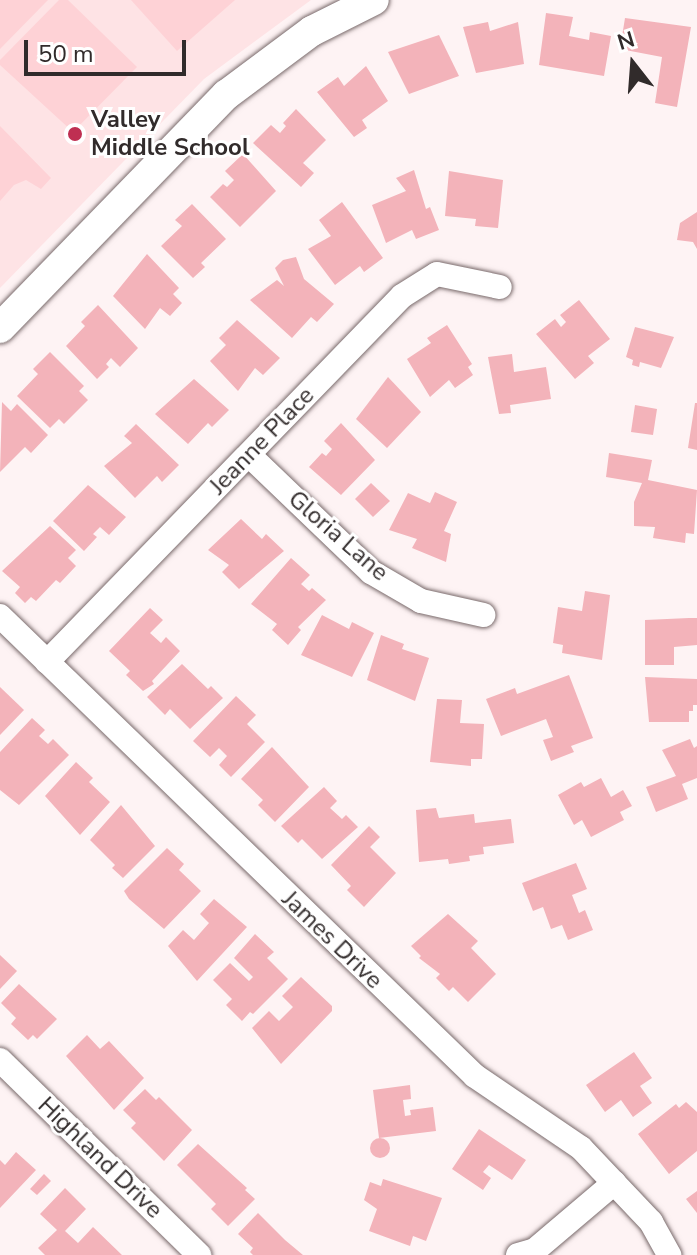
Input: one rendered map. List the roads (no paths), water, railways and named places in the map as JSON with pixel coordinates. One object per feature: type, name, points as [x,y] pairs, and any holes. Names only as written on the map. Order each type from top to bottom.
[{"type":"main road","points":[[0,328],[226,95],[312,31],[374,0]]},
{"type":"street","name":"Jeanne Place","points":[[47,662],[402,296],[437,274],[500,287]]},
{"type":"street","name":"Gloria Lane","points":[[249,455],[371,572],[421,601],[483,615]]},
{"type":"street","name":"James Drive","points":[[0,616],[475,1076],[581,1148],[651,1222],[669,1255]]},
{"type":"street","name":"Highland Drive","points":[[4,1072],[199,1255]]},
{"type":"street","points":[[518,1255],[535,1250],[614,1183]]},
{"type":"place","name":"Valley Middle School","points":[[75,134]]}]
